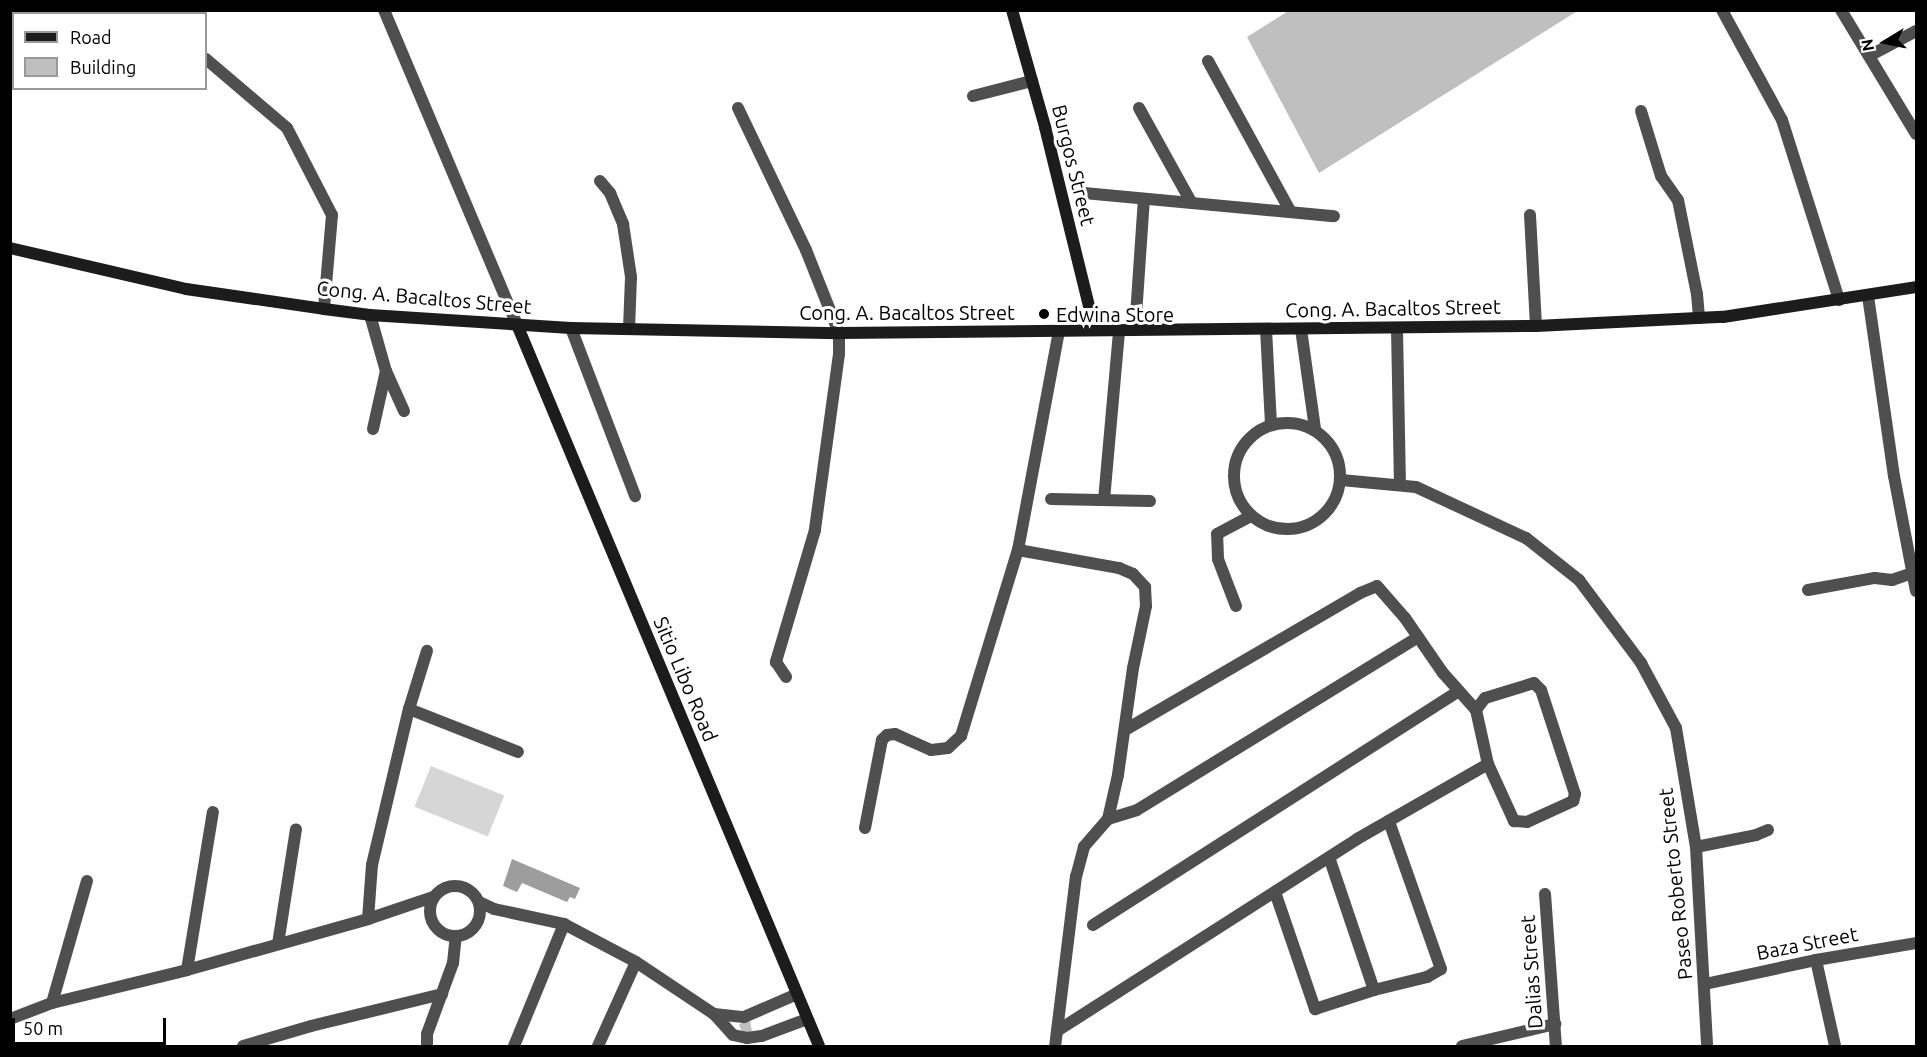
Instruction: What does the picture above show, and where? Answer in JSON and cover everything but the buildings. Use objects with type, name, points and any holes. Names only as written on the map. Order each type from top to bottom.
[{"type":"street","points":[[384,10],[518,327]]},
{"type":"street","name":"Burgos Street","points":[[1012,10],[1095,330]]},
{"type":"street","points":[[1722,10],[1782,120],[1839,300]]},
{"type":"street","points":[[1841,10],[1917,134]]},
{"type":"street","points":[[1869,56],[1917,31]]},
{"type":"street","points":[[207,60],[287,128],[332,215],[324,309]]},
{"type":"street","points":[[1208,61],[1290,211]]},
{"type":"street","points":[[973,96],[1032,81]]},
{"type":"street","points":[[738,108],[807,250],[838,333],[839,354],[815,530],[776,662],[786,677]]},
{"type":"street","points":[[1139,108],[1191,202]]},
{"type":"street","points":[[1641,111],[1661,176],[1678,200],[1697,294],[1699,318]]},
{"type":"street","points":[[600,181],[610,193],[623,224],[631,277],[629,329]]},
{"type":"street","points":[[1084,193],[1334,216]]},
{"type":"street","points":[[1135,330],[1144,199]]},
{"type":"street","points":[[1530,215],[1536,326]]},
{"type":"street","name":"Cong. A. Bacaltos Street","points":[[10,248],[186,289],[370,315],[518,327],[838,333],[1536,326],[1699,318],[1868,296],[1917,287]]},
{"type":"street","points":[[1868,296],[1894,476],[1905,521],[1912,573],[1917,591]]},
{"type":"street","points":[[370,315],[386,371],[404,411]]},
{"type":"street","name":"Sitio Libo Road","points":[[518,327],[819,1047]]},
{"type":"street","points":[[571,328],[635,496]]},
{"type":"street","points":[[1396,328],[1400,485]]},
{"type":"street","points":[[1266,329],[1271,424]]},
{"type":"street","points":[[1301,329],[1315,429]]},
{"type":"street","points":[[865,828],[882,740],[887,735],[895,734],[931,750],[948,748],[961,736],[1018,550],[1059,330]]},
{"type":"street","points":[[1104,500],[1119,331]]},
{"type":"street","points":[[373,429],[386,371]]},
{"type":"street","points":[[1293,422],[1315,429],[1330,442],[1339,460],[1341,480],[1336,499],[1324,515],[1308,526],[1288,530],[1268,526],[1251,516],[1241,503],[1235,488],[1234,472],[1237,457],[1245,442],[1256,431],[1271,424],[1293,422]]},
{"type":"street","name":"Paseo Roberto Street","points":[[1341,480],[1416,487],[1526,538],[1579,580],[1641,663],[1676,728],[1696,847],[1707,1047]]},
{"type":"street","points":[[1052,499],[1150,501]]},
{"type":"street","points":[[1236,606],[1218,559],[1217,534],[1251,516]]},
{"type":"street","points":[[1018,550],[1119,568],[1133,574],[1145,587],[1146,606],[1108,819],[1084,848],[1076,876],[1069,915],[1055,1047]]},
{"type":"street","points":[[1808,590],[1863,580],[1892,580],[1912,573]]},
{"type":"street","points":[[1125,730],[1360,593],[1377,586],[1476,710],[1488,764],[1514,821],[1527,822],[1573,801],[1575,794],[1541,690],[1533,683],[1485,698],[1476,710]]},
{"type":"street","points":[[1108,819],[1137,810],[1165,794],[1418,637]]},
{"type":"street","points":[[368,919],[372,865],[409,709],[426,651]]},
{"type":"street","points":[[1094,925],[1460,691]]},
{"type":"street","points":[[409,709],[518,752]]},
{"type":"street","points":[[1057,1031],[1329,857],[1488,764]]},
{"type":"street","points":[[187,969],[213,812]]},
{"type":"street","points":[[1275,892],[1315,1009],[1374,990],[1427,977],[1441,969],[1389,821]]},
{"type":"street","points":[[279,944],[296,829]]},
{"type":"street","points":[[1696,847],[1756,836],[1768,830]]},
{"type":"street","points":[[1329,857],[1374,990]]},
{"type":"street","points":[[52,1003],[87,881]]},
{"type":"street","points":[[10,1019],[52,1003],[187,969],[368,919],[433,897],[446,887],[454,885],[469,890],[479,902],[494,909],[564,924],[636,962],[714,1014],[733,1035],[747,1038],[762,1036],[808,1023]]},
{"type":"street","name":"Dalias Street","points":[[1545,894],[1556,1047]]},
{"type":"street","points":[[433,897],[429,912],[435,927],[448,936],[464,935],[477,925],[480,918],[479,902]]},
{"type":"street","points":[[514,1047],[564,924]]},
{"type":"street","points":[[427,1047],[427,1034],[453,963],[456,936]]},
{"type":"street","name":"Baza Street","points":[[1705,984],[1816,960],[1917,943]]},
{"type":"street","points":[[1816,960],[1835,1047]]},
{"type":"street","points":[[598,1047],[636,962]]},
{"type":"street","points":[[243,1047],[311,1026],[442,994]]},
{"type":"street","points":[[714,1014],[744,1017],[795,994]]},
{"type":"street","points":[[1462,1047],[1555,1024]]},
{"type":"shaded area","points":[[431,766],[504,796],[488,836],[415,807]]},
{"type":"shaded area","points":[[512,859],[580,888],[575,899],[570,897],[567,902],[522,883],[517,892],[503,886]]},
{"type":"place","name":"Edwina Store","points":[[1044,314]]}]
